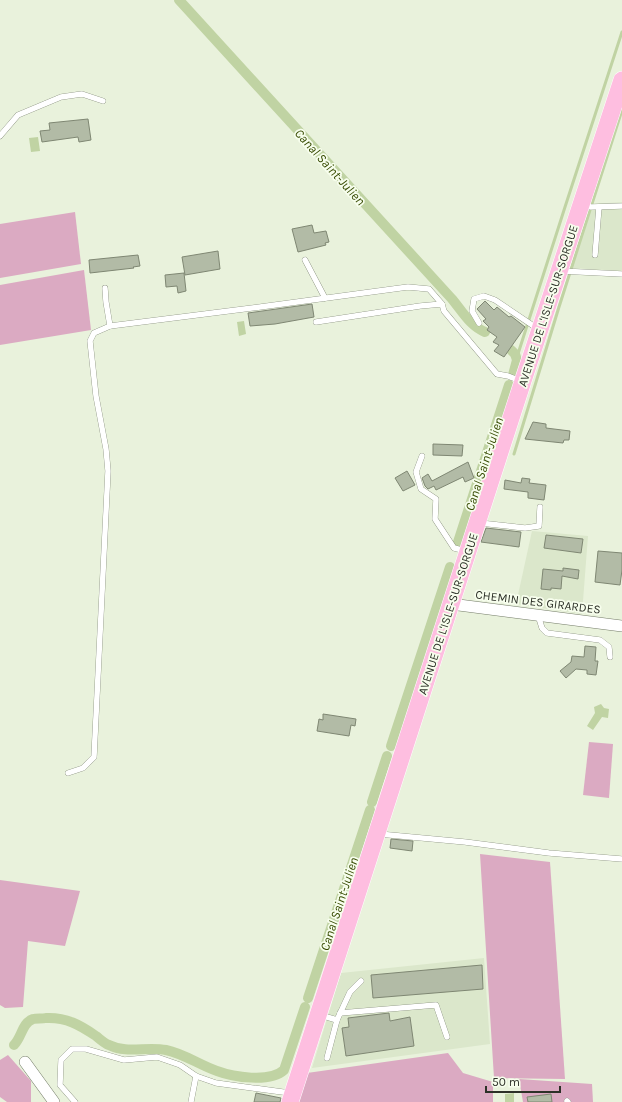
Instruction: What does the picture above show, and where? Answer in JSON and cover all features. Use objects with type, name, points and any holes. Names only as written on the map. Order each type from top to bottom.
[{"type":"main road","name":"AVENUE DE L'ISLE-SUR-SORGUE","points":[[291,1097],[622,80]]},
{"type":"street","name":"CHEMIN DES GIRARDES","points":[[451,604],[622,626]]},
{"type":"street","points":[[24,1062],[54,1102]]},
{"type":"lane","points":[[0,136],[18,115],[61,97],[82,94],[104,101]]},
{"type":"lane","points":[[581,205],[599,207],[622,206]]},
{"type":"lane","points":[[595,255],[599,207]]},
{"type":"lane","points":[[306,260],[325,298]]},
{"type":"lane","points":[[560,271],[622,274]]},
{"type":"lane","points":[[68,773],[83,768],[94,757],[108,472],[106,449],[96,396],[90,341],[94,333],[110,326],[408,286],[428,289],[442,304],[444,311],[497,374],[523,381]]},
{"type":"lane","points":[[105,288],[110,326]]},
{"type":"lane","points":[[479,323],[472,311],[474,299],[484,296],[495,300],[540,331]]},
{"type":"lane","points":[[316,322],[442,304]]},
{"type":"lane","points":[[422,456],[416,472],[421,489],[436,499],[435,519],[454,548],[468,551]]},
{"type":"lane","points":[[478,523],[525,528],[539,526],[540,507]]},
{"type":"lane","points":[[538,615],[542,628],[547,633],[600,640],[609,647],[610,657]]},
{"type":"lane","points":[[377,834],[465,842],[622,860]]},
{"type":"lane","points":[[327,1058],[340,1013],[350,992],[361,981]]},
{"type":"lane","points":[[340,1013],[436,1005],[448,1037]]},
{"type":"lane","points":[[318,1014],[337,1020]]},
{"type":"lane","points":[[75,1102],[60,1085],[61,1060],[72,1049],[86,1049],[124,1060],[157,1057],[180,1065],[196,1076],[216,1083],[291,1097]]},
{"type":"lane","points":[[191,1102],[196,1076]]},
{"type":"shaded area","points":[[38,137],[40,151],[31,152],[29,138]]},
{"type":"shaded area","points":[[622,202],[622,271],[570,268],[593,204]]},
{"type":"shaded area","points":[[75,212],[81,264],[0,278],[0,224]]},
{"type":"shaded area","points":[[84,270],[91,330],[0,345],[0,285]]},
{"type":"shaded area","points":[[244,321],[246,334],[239,336],[237,322]]},
{"type":"shaded area","points":[[532,531],[588,536],[582,614],[516,604]]},
{"type":"shaded area","points":[[601,704],[604,708],[609,709],[608,718],[602,717],[593,730],[587,726],[595,713],[594,707]]},
{"type":"shaded area","points":[[589,742],[613,744],[609,798],[583,795]]},
{"type":"shaded area","points":[[480,854],[550,862],[565,1079],[494,1078]]},
{"type":"shaded area","points":[[0,880],[80,891],[65,946],[28,941],[23,1007],[5,1008],[0,1005]]},
{"type":"shaded area","points":[[484,958],[490,1044],[312,1068],[341,973]]},
{"type":"shaded area","points":[[448,1053],[463,1073],[493,1082],[493,1102],[297,1102],[307,1073]]},
{"type":"shaded area","points":[[8,1055],[31,1081],[31,1102],[7,1102],[0,1097],[0,1060]]},
{"type":"shaded area","points":[[519,1079],[592,1084],[593,1102],[523,1102]]},
{"type":"shaded area","points":[[514,1093],[514,1102],[505,1102],[505,1094]]},
{"type":"building","points":[[88,119],[91,140],[79,142],[78,137],[42,142],[40,131],[50,130],[49,123]]},
{"type":"building","points":[[312,225],[314,233],[326,231],[329,242],[325,243],[326,245],[298,252],[292,229]]},
{"type":"building","points":[[218,251],[220,269],[185,275],[182,257]]},
{"type":"building","points":[[138,255],[140,266],[90,273],[89,260]]},
{"type":"building","points":[[184,273],[186,291],[178,293],[177,286],[166,287],[165,275]]},
{"type":"building","points":[[485,301],[494,310],[497,307],[525,327],[504,357],[494,351],[499,345],[493,342],[497,337],[487,330],[489,327],[483,321],[486,319],[477,309]]},
{"type":"building","points":[[312,304],[314,317],[275,324],[250,326],[248,313]]},
{"type":"building","points":[[533,422],[546,424],[546,428],[570,431],[569,440],[564,440],[563,443],[525,439]]},
{"type":"building","points":[[433,444],[463,445],[462,456],[433,455]]},
{"type":"building","points":[[468,462],[474,478],[465,482],[463,477],[436,490],[434,486],[428,489],[425,486],[422,478],[428,474],[432,481]]},
{"type":"building","points":[[407,471],[415,485],[403,491],[395,478]]},
{"type":"building","points":[[522,478],[530,479],[529,483],[546,485],[544,500],[528,498],[528,492],[504,489],[505,480],[521,483]]},
{"type":"building","points":[[486,528],[521,532],[519,547],[481,542]]},
{"type":"building","points":[[546,535],[583,539],[581,553],[544,548]]},
{"type":"building","points":[[598,551],[622,553],[620,585],[595,582]]},
{"type":"building","points":[[563,568],[579,570],[578,579],[562,576],[561,589],[541,589],[543,569],[563,571]]},
{"type":"building","points":[[585,646],[596,647],[595,661],[598,661],[596,675],[587,674],[587,670],[576,669],[566,678],[560,671],[571,662],[572,656],[584,657]]},
{"type":"building","points":[[323,714],[356,719],[355,726],[351,725],[349,736],[317,731],[319,719],[323,720]]},
{"type":"building","points":[[391,839],[413,841],[412,851],[390,848]]},
{"type":"building","points":[[482,965],[483,989],[373,998],[371,975]]},
{"type":"building","points":[[389,1013],[390,1021],[410,1017],[414,1046],[346,1056],[342,1028],[349,1027],[348,1018]]},
{"type":"building","points":[[256,1093],[281,1098],[280,1102],[254,1102]]},
{"type":"building","points":[[551,1094],[552,1102],[528,1102],[527,1097]]},
{"type":"waterway","name":"Canal Saint-Julien","points":[[179,0],[452,299],[471,322],[485,332]]},
{"type":"waterway","points":[[517,357],[622,32]]},
{"type":"waterway","points":[[514,454],[622,110]]},
{"type":"waterway","name":"Canal Saint-Julien","points":[[511,350],[515,354],[517,360],[513,375]]},
{"type":"waterway","name":"Canal Saint-Julien","points":[[458,542],[509,385]]},
{"type":"waterway","name":"Canal Saint-Julien","points":[[391,746],[450,567]]},
{"type":"waterway","name":"Canal Saint-Julien","points":[[372,802],[387,756]]},
{"type":"waterway","name":"Canal Saint-Julien","points":[[308,998],[370,810]]},
{"type":"waterway","name":"Canal Saint-Julien","points":[[14,1045],[29,1021],[33,1019],[53,1018],[66,1020],[78,1025],[105,1043],[116,1048],[166,1050],[179,1054],[210,1069],[242,1077],[261,1078],[278,1074],[284,1070],[305,1007]]}]
